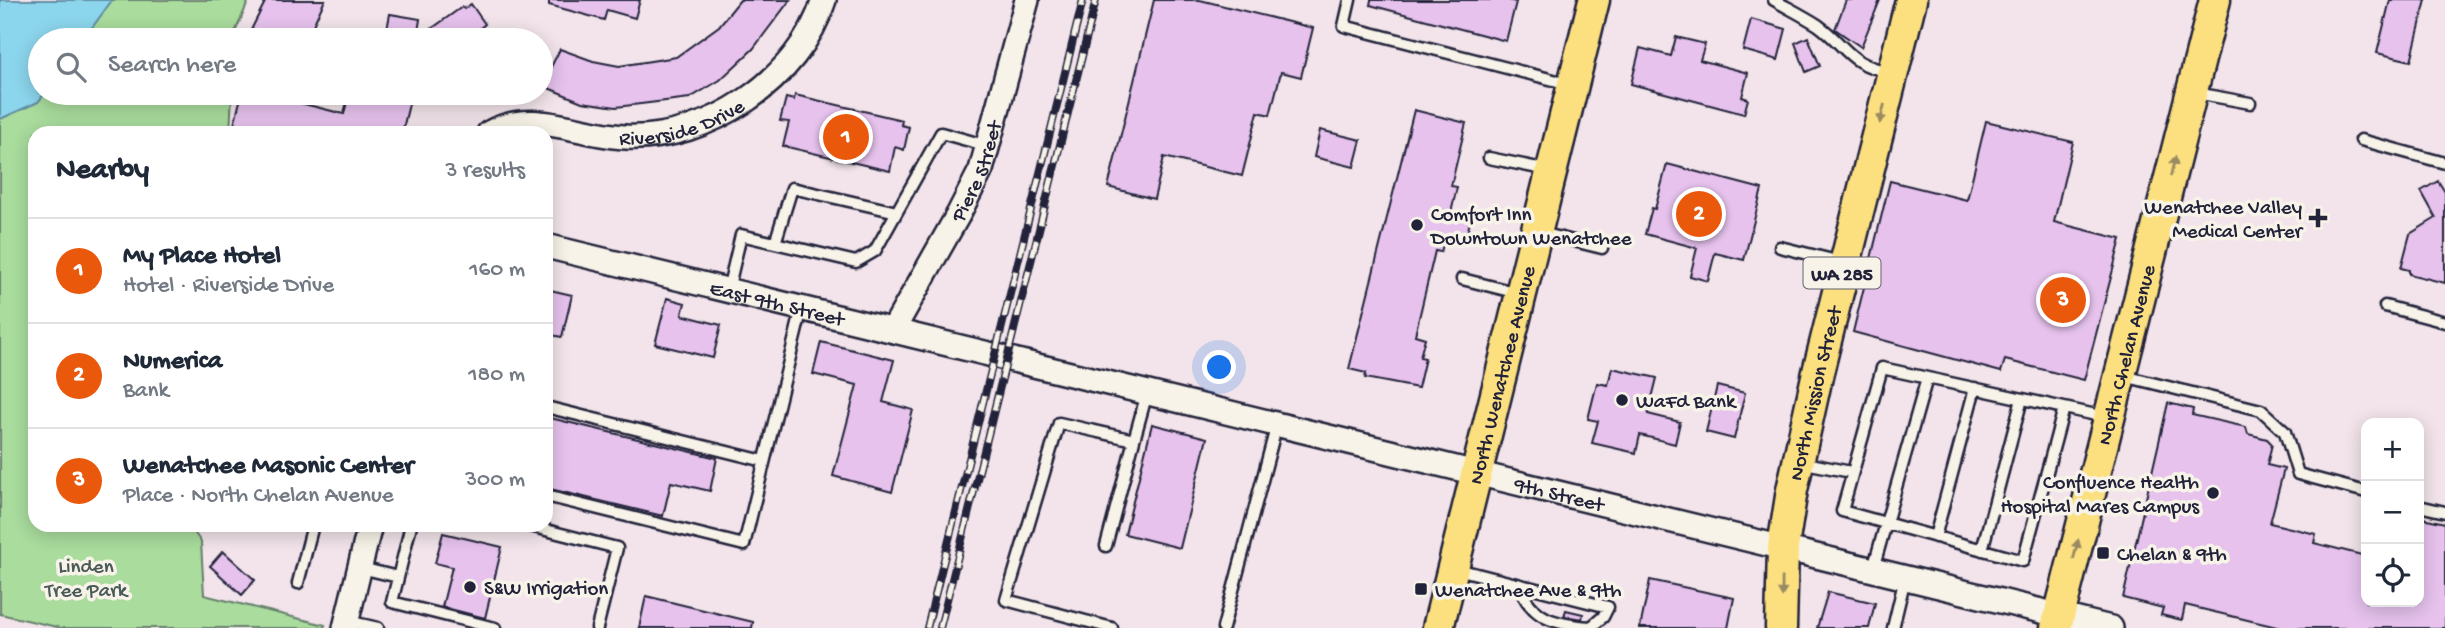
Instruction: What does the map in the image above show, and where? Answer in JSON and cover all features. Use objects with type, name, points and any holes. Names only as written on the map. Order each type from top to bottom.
[{"type":"main road","name":"North Wenatchee Avenue","points":[[1438,628],[1594,0]]},
{"type":"main road","name":"North Mission Street","points":[[1781,628],[1783,547],[1798,462],[1911,0]]},
{"type":"main road","name":"North Chelan Avenue","points":[[2058,622],[2214,0]]},
{"type":"street","name":"Riverside Drive","points":[[503,126],[529,121],[628,137],[660,135],[700,124],[739,105],[760,90],[786,64],[807,37],[824,0]]},
{"type":"street","name":"Piere Street","points":[[893,330],[973,188],[989,146],[1027,0]]},
{"type":"street","name":"East 9th Street","points":[[553,248],[1007,357]]},
{"type":"street","name":"9th Street","points":[[1007,357],[1905,577],[2058,622],[2111,628]]},
{"type":"street","points":[[346,624],[368,532]]},
{"type":"lane","points":[[1350,0],[1343,26],[1573,85]]},
{"type":"lane","points":[[1774,0],[1819,26],[1845,52],[1871,68],[1893,72]]},
{"type":"lane","points":[[2191,92],[2250,103]]},
{"type":"lane","points":[[728,290],[741,235],[856,262],[875,251],[941,133],[989,146]]},
{"type":"lane","points":[[2361,140],[2445,163]]},
{"type":"lane","points":[[1489,158],[1552,171]]},
{"type":"lane","points":[[775,243],[792,188],[897,212]]},
{"type":"lane","points":[[1537,232],[1602,248]]},
{"type":"lane","points":[[1780,247],[1845,263]]},
{"type":"lane","points":[[1462,279],[1521,294]]},
{"type":"lane","points":[[2385,306],[2445,322]]},
{"type":"lane","points":[[553,498],[744,545],[802,308]]},
{"type":"lane","points":[[2064,408],[2023,561],[1842,511],[1882,368],[1975,388],[2109,418]]},
{"type":"lane","points":[[2120,375],[2261,410],[2285,432],[2298,474],[2361,491]]},
{"type":"lane","points":[[1873,569],[1927,378]]},
{"type":"lane","points":[[1935,537],[1975,388]]},
{"type":"lane","points":[[1106,546],[1147,392]]},
{"type":"lane","points":[[1982,550],[2022,399]]},
{"type":"lane","points":[[553,409],[764,461]]},
{"type":"lane","points":[[1112,628],[1006,600],[1059,423],[1134,440]]},
{"type":"lane","points":[[1223,628],[1277,424]]},
{"type":"lane","points":[[1798,462],[1851,472]]},
{"type":"lane","points":[[2424,507],[2445,512]]},
{"type":"lane","points":[[298,583],[311,532]]},
{"type":"lane","points":[[409,532],[392,602],[495,628]]},
{"type":"lane","points":[[553,532],[617,548],[597,628]]},
{"type":"lane","points":[[360,567],[398,577]]},
{"type":"lane","points":[[1453,568],[1518,584],[1608,607],[1603,617],[1591,627],[1564,625],[1536,613],[1525,602],[1518,584]]},
{"type":"lane","points":[[1893,628],[1905,577]]},
{"type":"lane","points":[[346,624],[378,628]]},
{"type":"green space","points":[[112,0],[249,0],[237,28],[92,28]]},
{"type":"green space","name":"Linden Tree Park","points":[[31,105],[231,105],[230,126],[28,126],[28,532],[194,532],[201,542],[204,595],[325,625],[324,628],[61,628],[0,614],[0,119]]},
{"type":"water","points":[[0,0],[112,0],[92,28],[28,28],[28,105],[31,105],[0,119]]},
{"type":"building","points":[[266,0],[325,0],[312,28],[252,28]]},
{"type":"building","points":[[549,0],[640,0],[635,18],[607,10],[604,20],[549,5]]},
{"type":"building","points":[[740,0],[790,0],[753,49],[720,80],[690,98],[616,107],[582,102],[553,90],[553,63],[560,49],[593,61],[619,66],[676,57],[719,26]]},
{"type":"building","points":[[1154,0],[1200,0],[1313,28],[1301,77],[1281,72],[1270,115],[1258,112],[1242,176],[1164,157],[1154,199],[1108,187]]},
{"type":"building","points":[[1371,0],[1516,2],[1506,41],[1370,5]]},
{"type":"building","points":[[1846,0],[1880,0],[1861,47],[1835,29]]},
{"type":"building","points":[[2390,0],[2426,0],[2411,61],[2377,53]]},
{"type":"building","points":[[471,4],[485,24],[480,28],[432,28],[462,7],[464,9]]},
{"type":"building","points":[[390,14],[420,19],[419,28],[387,28]]},
{"type":"building","points":[[1751,19],[1786,29],[1778,60],[1743,50]]},
{"type":"building","points":[[1676,37],[1705,44],[1700,60],[1748,73],[1742,97],[1748,99],[1744,114],[1631,84],[1640,48],[1671,56]]},
{"type":"building","points":[[1808,37],[1820,66],[1806,72],[1795,43]]},
{"type":"building","points":[[795,95],[902,120],[901,125],[909,127],[904,150],[895,147],[890,171],[783,146],[789,122],[780,121],[786,98],[794,100]]},
{"type":"building","points":[[239,105],[308,105],[344,114],[346,105],[409,105],[404,126],[234,126]]},
{"type":"building","name":"Comfort Inn Downtown Wenatchee","points":[[1414,110],[1466,123],[1451,186],[1457,187],[1451,213],[1471,218],[1465,241],[1445,237],[1441,252],[1435,251],[1415,335],[1425,338],[1420,357],[1425,358],[1418,388],[1365,378],[1366,373],[1349,369]]},
{"type":"building","points":[[1986,121],[2073,142],[2054,222],[2121,239],[2084,380],[2005,360],[2001,372],[1853,332],[1890,181],[1967,200]]},
{"type":"building","points":[[1320,130],[1361,140],[1354,167],[1314,157]]},
{"type":"building","points":[[1667,164],[1762,189],[1744,260],[1715,253],[1708,281],[1690,276],[1697,248],[1645,234]]},
{"type":"building","points":[[2438,181],[2445,192],[2445,283],[2409,274],[2409,270],[2401,268],[2410,234],[2436,218],[2421,191]]},
{"type":"building","points":[[553,291],[572,295],[562,337],[553,335]]},
{"type":"building","points":[[667,298],[685,303],[682,315],[721,325],[713,358],[655,344]]},
{"type":"building","points":[[821,342],[894,360],[883,402],[913,410],[892,492],[833,476],[857,385],[813,374]]},
{"type":"building","name":"WaFd Bank","points":[[1612,368],[1657,378],[1648,414],[1680,422],[1675,444],[1640,435],[1636,453],[1592,443],[1598,421],[1588,419],[1597,383],[1608,385]]},
{"type":"building","points":[[1717,386],[1745,393],[1734,439],[1706,432]]},
{"type":"building","name":"Confluence Health Hospital Mares Campus","points":[[2168,403],[2193,409],[2192,415],[2246,427],[2248,434],[2267,439],[2272,444],[2267,465],[2284,469],[2270,523],[2316,534],[2314,543],[2361,555],[2361,607],[2424,607],[2424,518],[2445,523],[2445,628],[2281,628],[2185,605],[2182,620],[2161,615],[2163,608],[2123,598]]},
{"type":"building","points":[[553,419],[717,458],[710,491],[671,482],[663,516],[553,490]]},
{"type":"building","points":[[1152,424],[1207,438],[1180,548],[1125,534]]},
{"type":"building","name":"S&W Irrigation","points":[[443,533],[502,547],[485,618],[442,607],[452,567],[435,563]]},
{"type":"building","points":[[223,551],[255,580],[242,595],[210,566]]},
{"type":"building","points":[[1650,580],[1734,598],[1728,628],[1640,628]]},
{"type":"building","points":[[1828,592],[1875,603],[1869,628],[1817,628]]},
{"type":"building","points":[[646,596],[753,622],[752,628],[639,628]]},
{"type":"building","points":[[1566,610],[1583,614],[1582,619],[1564,616]]},
{"type":"railway","points":[[927,628],[1083,0]]},
{"type":"railway","points":[[940,628],[1096,0]]},
{"type":"place","name":"My Place Hotel","points":[[846,137]]},
{"type":"place","name":"Numerica","points":[[1699,214]]},
{"type":"place","name":"Wenatchee Valley Medical Center","points":[[2318,218]]},
{"type":"place","name":"Comfort Inn Downtown Wenatchee","points":[[1417,225]]},
{"type":"place","name":"Wenatchee Masonic Center","points":[[2063,300]]},
{"type":"place","name":"WaFd Bank","points":[[1622,400]]},
{"type":"place","name":"Confluence Health Hospital Mares Campus","points":[[2213,493]]},
{"type":"place","name":"Chelan & 9th","points":[[2103,553]]},
{"type":"place","name":"S&W Irrigation","points":[[470,587]]},
{"type":"place","name":"Wenatchee Ave & 9th","points":[[1421,589]]}]
